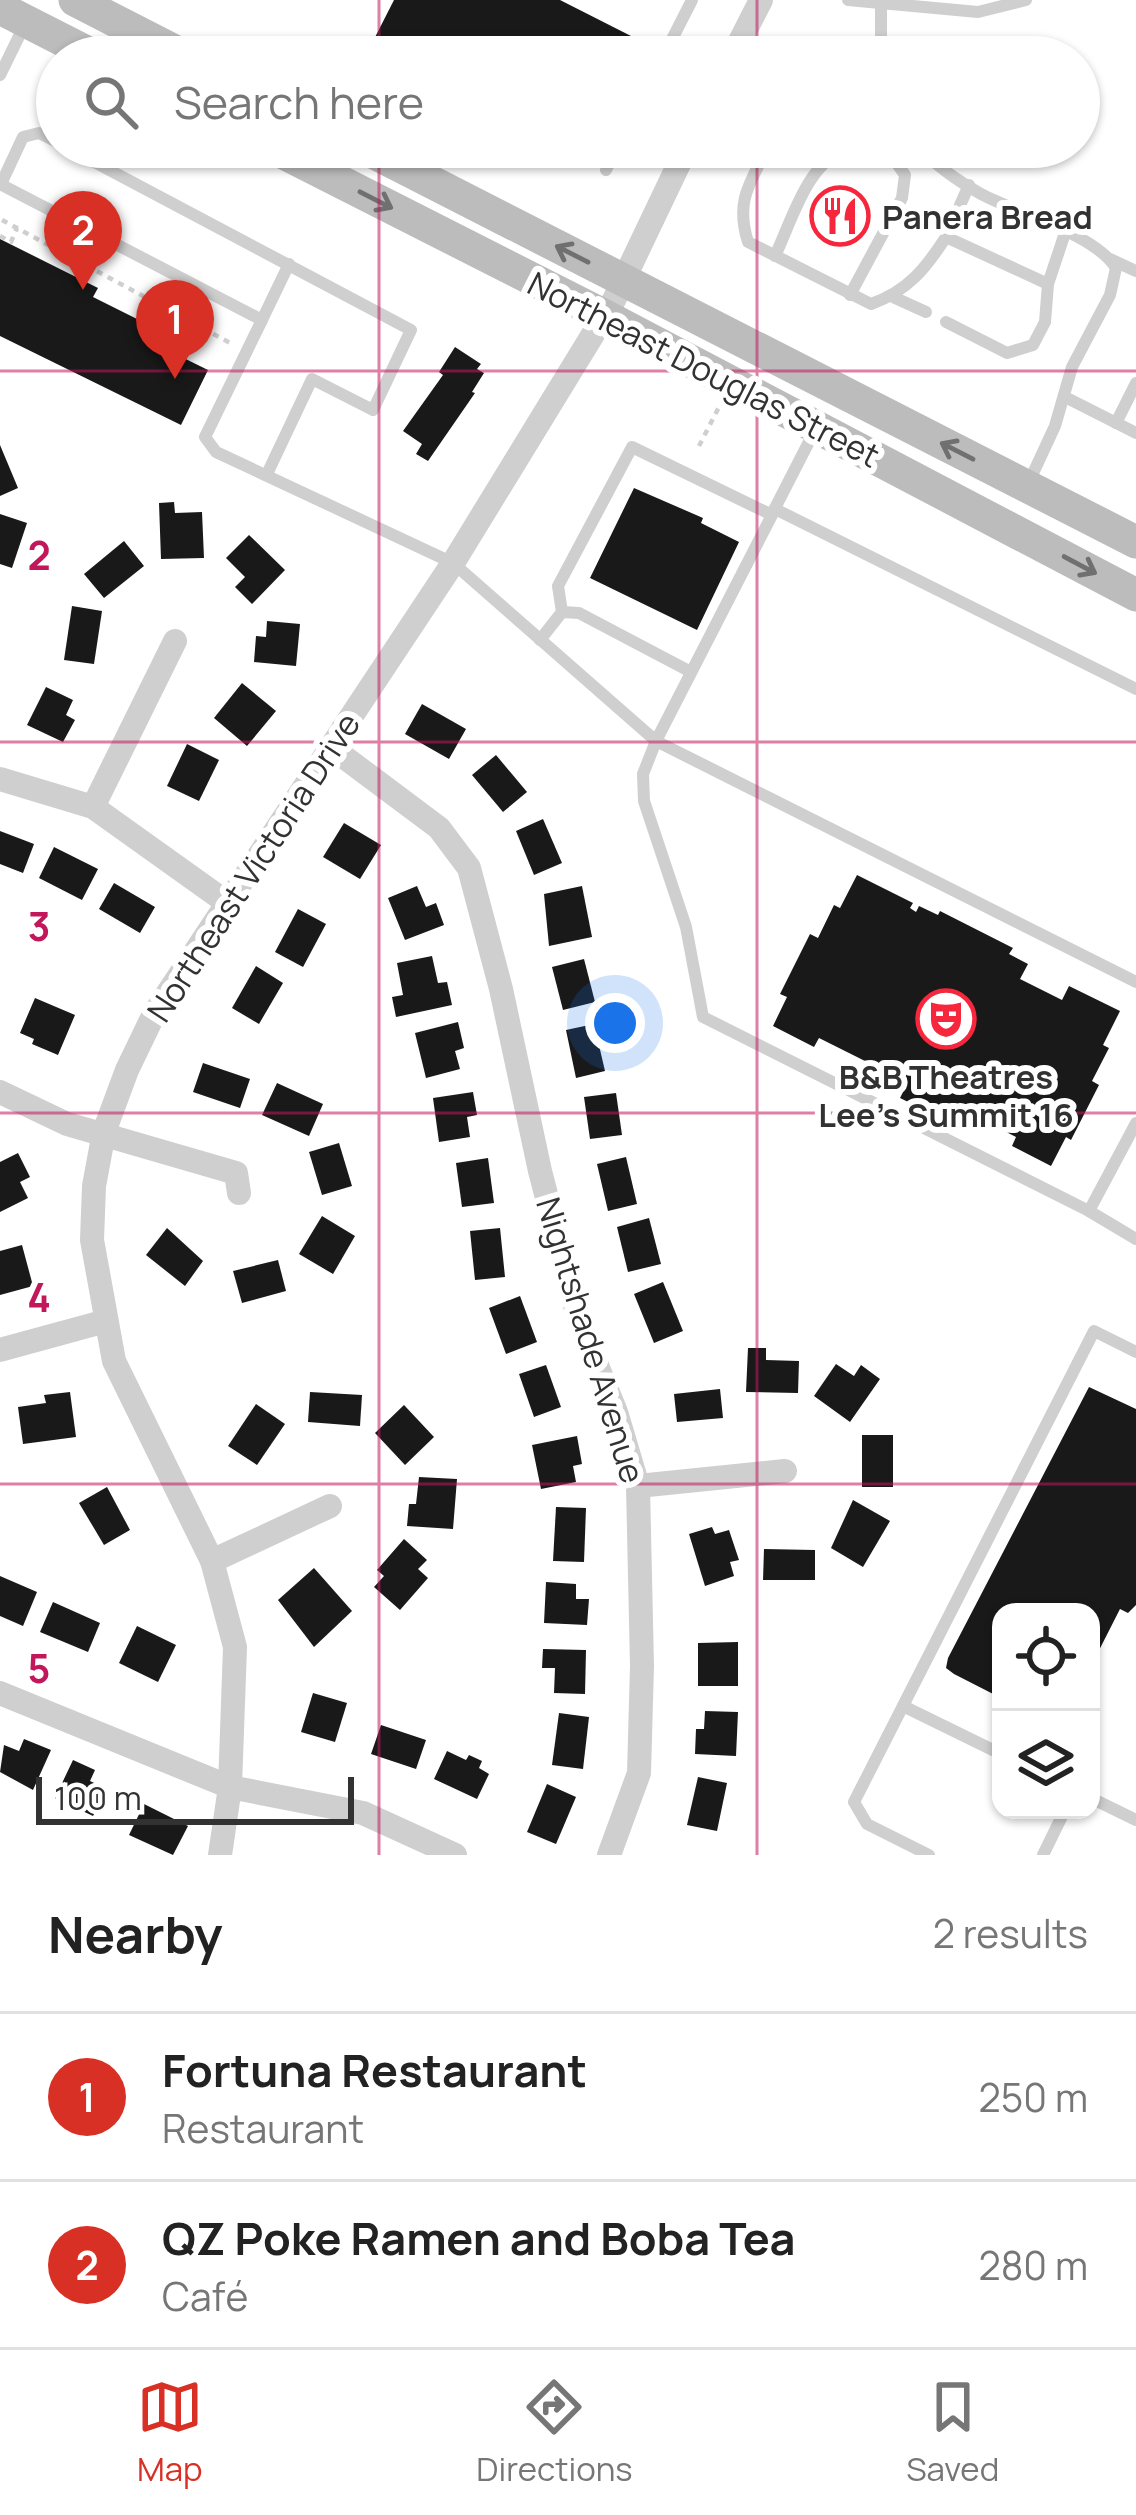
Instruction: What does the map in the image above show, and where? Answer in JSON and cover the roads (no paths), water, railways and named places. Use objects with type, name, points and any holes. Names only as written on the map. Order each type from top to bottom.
[{"type":"main road","points":[[75,0],[145,36]]},
{"type":"main road","points":[[15,8],[61,36]]},
{"type":"main road","name":"Northeast Douglas Street","points":[[313,168],[1136,595]]},
{"type":"main road","name":"Northeast Douglas Street","points":[[404,168],[1136,542]]},
{"type":"street","points":[[742,36],[758,1]]},
{"type":"street","name":"Northeast Victoria Drive","points":[[220,1855],[230,1786],[235,1647],[212,1561],[114,1361],[92,1240],[94,1186],[104,1132],[154,1014],[453,563],[604,316],[677,168]]},
{"type":"street","points":[[93,807],[176,641]]},
{"type":"street","name":"Nightshade Avenue","points":[[332,748],[439,828],[469,868],[579,1321],[616,1412],[638,1486],[642,1666],[638,1773],[609,1855]]},
{"type":"street","points":[[0,778],[93,807],[226,902]]},
{"type":"street","points":[[0,1092],[67,1124],[236,1173],[239,1193]]},
{"type":"street","points":[[0,1350],[106,1321]]},
{"type":"street","points":[[638,1486],[785,1471]]},
{"type":"street","points":[[212,1561],[330,1506]]},
{"type":"street","points":[[0,1693],[230,1786],[363,1813],[455,1855]]},
{"type":"lane","points":[[674,36],[692,0]]},
{"type":"lane","points":[[848,0],[978,13],[1026,0]]},
{"type":"lane","points":[[880,1],[881,36]]},
{"type":"lane","points":[[0,75],[15,8]]},
{"type":"lane","points":[[36,134],[23,137],[0,184],[262,320]]},
{"type":"lane","points":[[106,168],[411,330],[373,410],[312,380],[267,474]]},
{"type":"lane","points":[[758,168],[741,202],[748,242],[872,304],[893,296],[922,272],[946,237],[968,185]]},
{"type":"lane","points":[[776,256],[818,168]]},
{"type":"lane","points":[[850,295],[902,198],[904,175],[899,168]]},
{"type":"lane","points":[[941,168],[1102,250],[1116,268],[1109,295],[1072,367],[1065,397],[1027,487]]},
{"type":"lane","points":[[946,322],[1007,353],[1033,345],[1045,322],[1048,284],[1065,233]]},
{"type":"lane","points":[[946,237],[1048,284]]},
{"type":"lane","points":[[1110,259],[1136,271]]},
{"type":"lane","points":[[289,264],[205,437],[216,452],[453,563],[656,741],[1136,982]]},
{"type":"lane","points":[[893,296],[926,312]]},
{"type":"lane","points":[[1116,422],[1136,383]]},
{"type":"lane","points":[[1065,397],[1136,433]]},
{"type":"lane","points":[[817,427],[643,774],[644,801],[686,927],[703,1017],[1136,1239]]},
{"type":"lane","points":[[540,640],[562,612],[559,586],[632,447],[1136,688]]},
{"type":"lane","points":[[562,612],[579,613],[691,672]]},
{"type":"lane","points":[[1089,1211],[1136,1123]]},
{"type":"lane","points":[[929,1855],[867,1824],[854,1802],[1094,1331],[1136,1352]]},
{"type":"lane","points":[[903,1706],[992,1750]]},
{"type":"lane","points":[[1100,1801],[1134,1814]]},
{"type":"lane","points":[[1043,1855],[1061,1819]]},
{"type":"place","name":"Panera Bread","points":[[840,216]]},
{"type":"place","name":"QZ Poke Ramen and Boba Tea","points":[[83,290]]},
{"type":"place","name":"Fortuna Restaurant","points":[[175,379]]},
{"type":"place","name":"B&B Theatres Lee's Summit 16","points":[[946,1019]]}]
